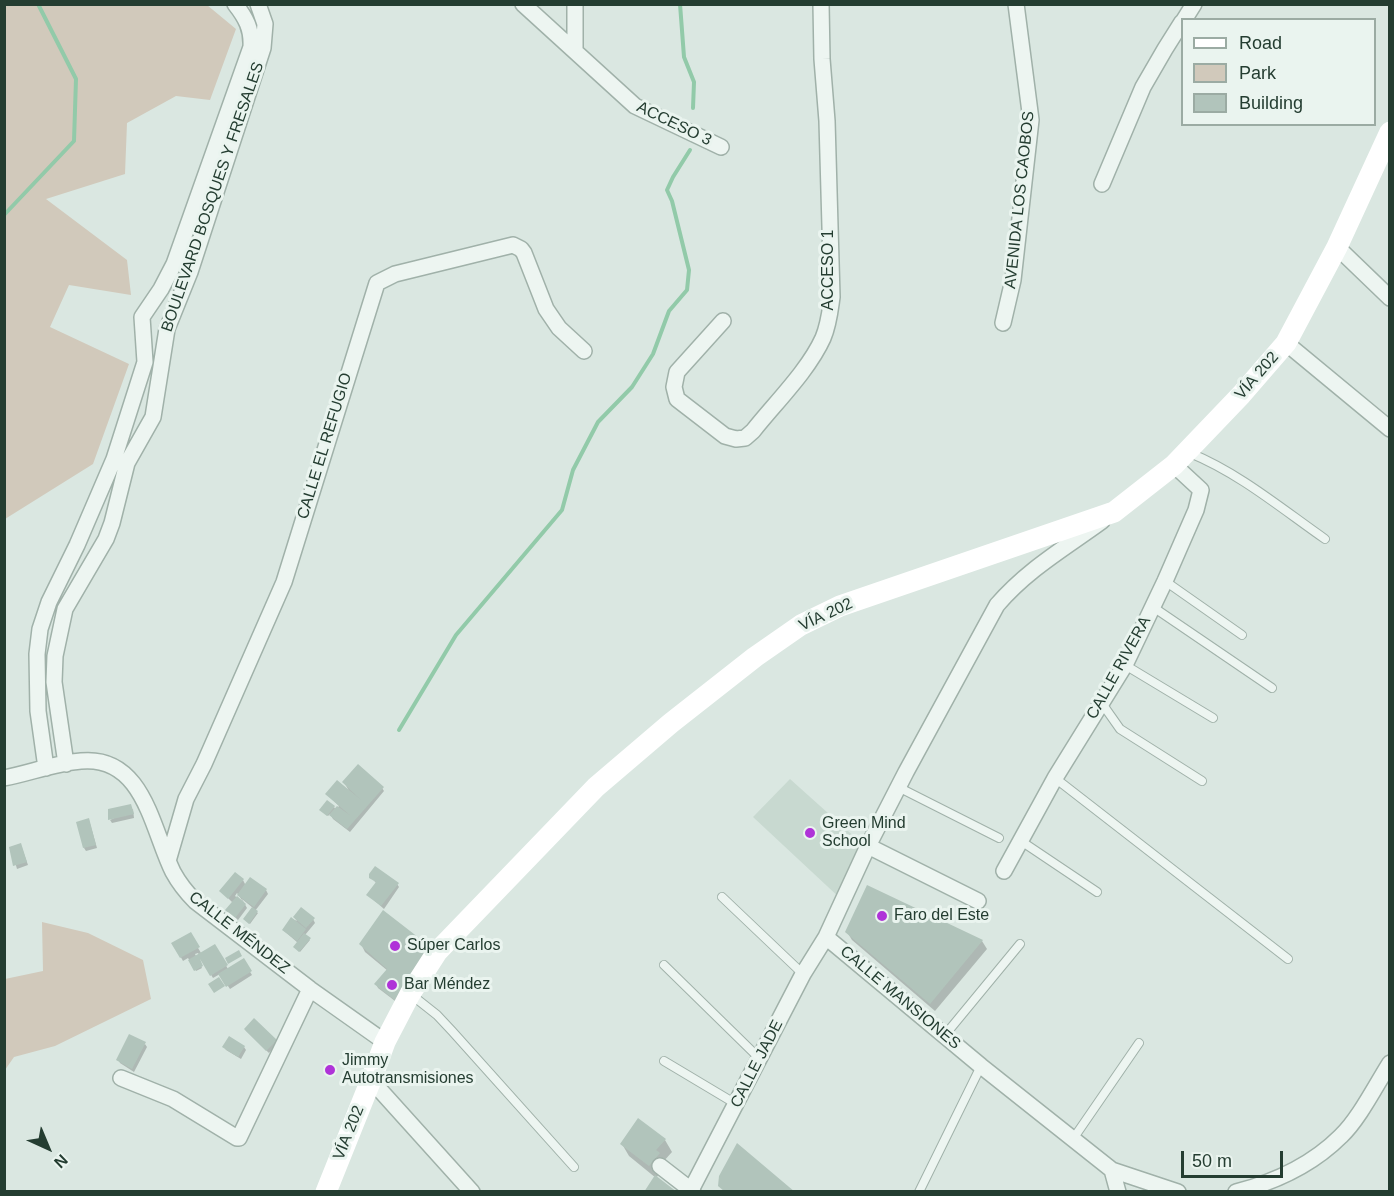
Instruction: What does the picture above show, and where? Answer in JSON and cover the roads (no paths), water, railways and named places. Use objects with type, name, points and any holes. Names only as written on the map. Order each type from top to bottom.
[{"type":"main road","name":"VÍA 202","points":[[326,1191],[385,1042],[410,994],[437,952],[596,787],[680,715],[801,625],[840,606],[1114,512],[1180,458],[1241,395],[1286,343],[1337,247],[1389,132]]},
{"type":"street","name":"BOULEVARD BOSQUES Y FRESALES","points":[[46,768],[38,711],[37,654],[40,629],[49,602],[77,545],[114,459],[145,362],[143,313],[161,289],[174,264],[251,47],[252,34],[248,22],[235,4]]},
{"type":"street","name":"BOULEVARD BOSQUES Y FRESALES","points":[[66,764],[54,682],[59,631],[66,606],[106,539],[127,463],[156,408],[167,329],[190,272],[263,48],[265,24],[258,4]]},
{"type":"street","points":[[523,4],[575,51]]},
{"type":"street","points":[[575,4],[575,51]]},
{"type":"street","name":"ACCESO 1","points":[[723,321],[677,372],[674,387],[677,399],[725,436],[736,440],[745,438],[753,431],[814,356],[829,319],[832,297],[821,4]]},
{"type":"street","name":"AVENIDA LOS CAOBOS","points":[[1003,323],[1013,280],[1031,120],[1016,4]]},
{"type":"street","points":[[1185,18],[1194,5]]},
{"type":"street","points":[[1102,184],[1143,87],[1181,24]]},
{"type":"street","name":"ACCESO 3","points":[[575,51],[635,106],[721,147]]},
{"type":"street","name":"CALLE EL REFUGIO","points":[[168,861],[186,799],[204,764],[284,582],[377,283],[395,274],[513,245],[521,249],[524,254],[552,319],[584,351]]},
{"type":"street","points":[[1337,247],[1389,298]]},
{"type":"street","points":[[1286,343],[1389,429]]},
{"type":"street","name":"CALLE RIVERA","points":[[1004,871],[1055,778],[1125,665],[1196,510],[1201,490],[1180,458]]},
{"type":"street","name":"CALLE MANSIONES","points":[[1112,1170],[981,1066],[826,937],[898,787],[997,605],[1013,586],[1053,553],[1114,512]]},
{"type":"street","name":"CALLE MÉNDEZ","points":[[4,778],[82,761],[98,761],[119,770],[130,779],[149,809],[168,861],[182,888],[195,901],[310,989],[385,1042]]},
{"type":"street","points":[[868,846],[978,901]]},
{"type":"street","name":"CALLE JADE","points":[[692,1191],[803,974],[826,937]]},
{"type":"street","points":[[121,1078],[173,1099],[239,1138],[310,989]]},
{"type":"street","points":[[1238,1191],[1254,1187],[1297,1169],[1342,1135],[1368,1099],[1389,1063]]},
{"type":"street","points":[[371,1080],[472,1191]]},
{"type":"street","points":[[660,1166],[692,1191]]},
{"type":"street","points":[[1112,1170],[1118,1191]]},
{"type":"street","points":[[1112,1170],[1178,1191]]},
{"type":"lane","points":[[1180,458],[1208,460],[1245,483],[1324,539]]},
{"type":"lane","points":[[1165,581],[1242,635]]},
{"type":"lane","points":[[1153,607],[1272,688]]},
{"type":"lane","points":[[1125,665],[1213,718]]},
{"type":"lane","points":[[1101,702],[1120,729],[1202,781]]},
{"type":"lane","points":[[1055,778],[1288,959]]},
{"type":"lane","points":[[898,787],[999,838]]},
{"type":"lane","points":[[1021,841],[1097,892]]},
{"type":"lane","points":[[722,897],[803,974]]},
{"type":"lane","points":[[945,1035],[1020,944]]},
{"type":"lane","points":[[664,965],[759,1058]]},
{"type":"lane","points":[[410,994],[452,1031],[573,1167]]},
{"type":"lane","points":[[1073,1139],[1139,1043]]},
{"type":"lane","points":[[664,1061],[736,1104]]},
{"type":"lane","points":[[919,1191],[981,1066]]},
{"type":"waterway","points":[[4,215],[74,141],[76,79],[38,4]]},
{"type":"waterway","points":[[680,4],[684,57],[694,82],[693,108]]},
{"type":"waterway","points":[[399,730],[456,635],[562,510],[573,470],[598,422],[632,387],[653,354],[669,311],[687,290],[689,270],[672,201],[667,190],[690,150]]},
{"type":"place","name":"Green Mind School","points":[[810,833]]},
{"type":"place","name":"Faro del Este","points":[[882,916]]},
{"type":"place","name":"Súper Carlos","points":[[395,946]]},
{"type":"place","name":"Bar Méndez","points":[[392,985]]},
{"type":"place","name":"Jimmy Autotransmisiones","points":[[330,1070]]}]
